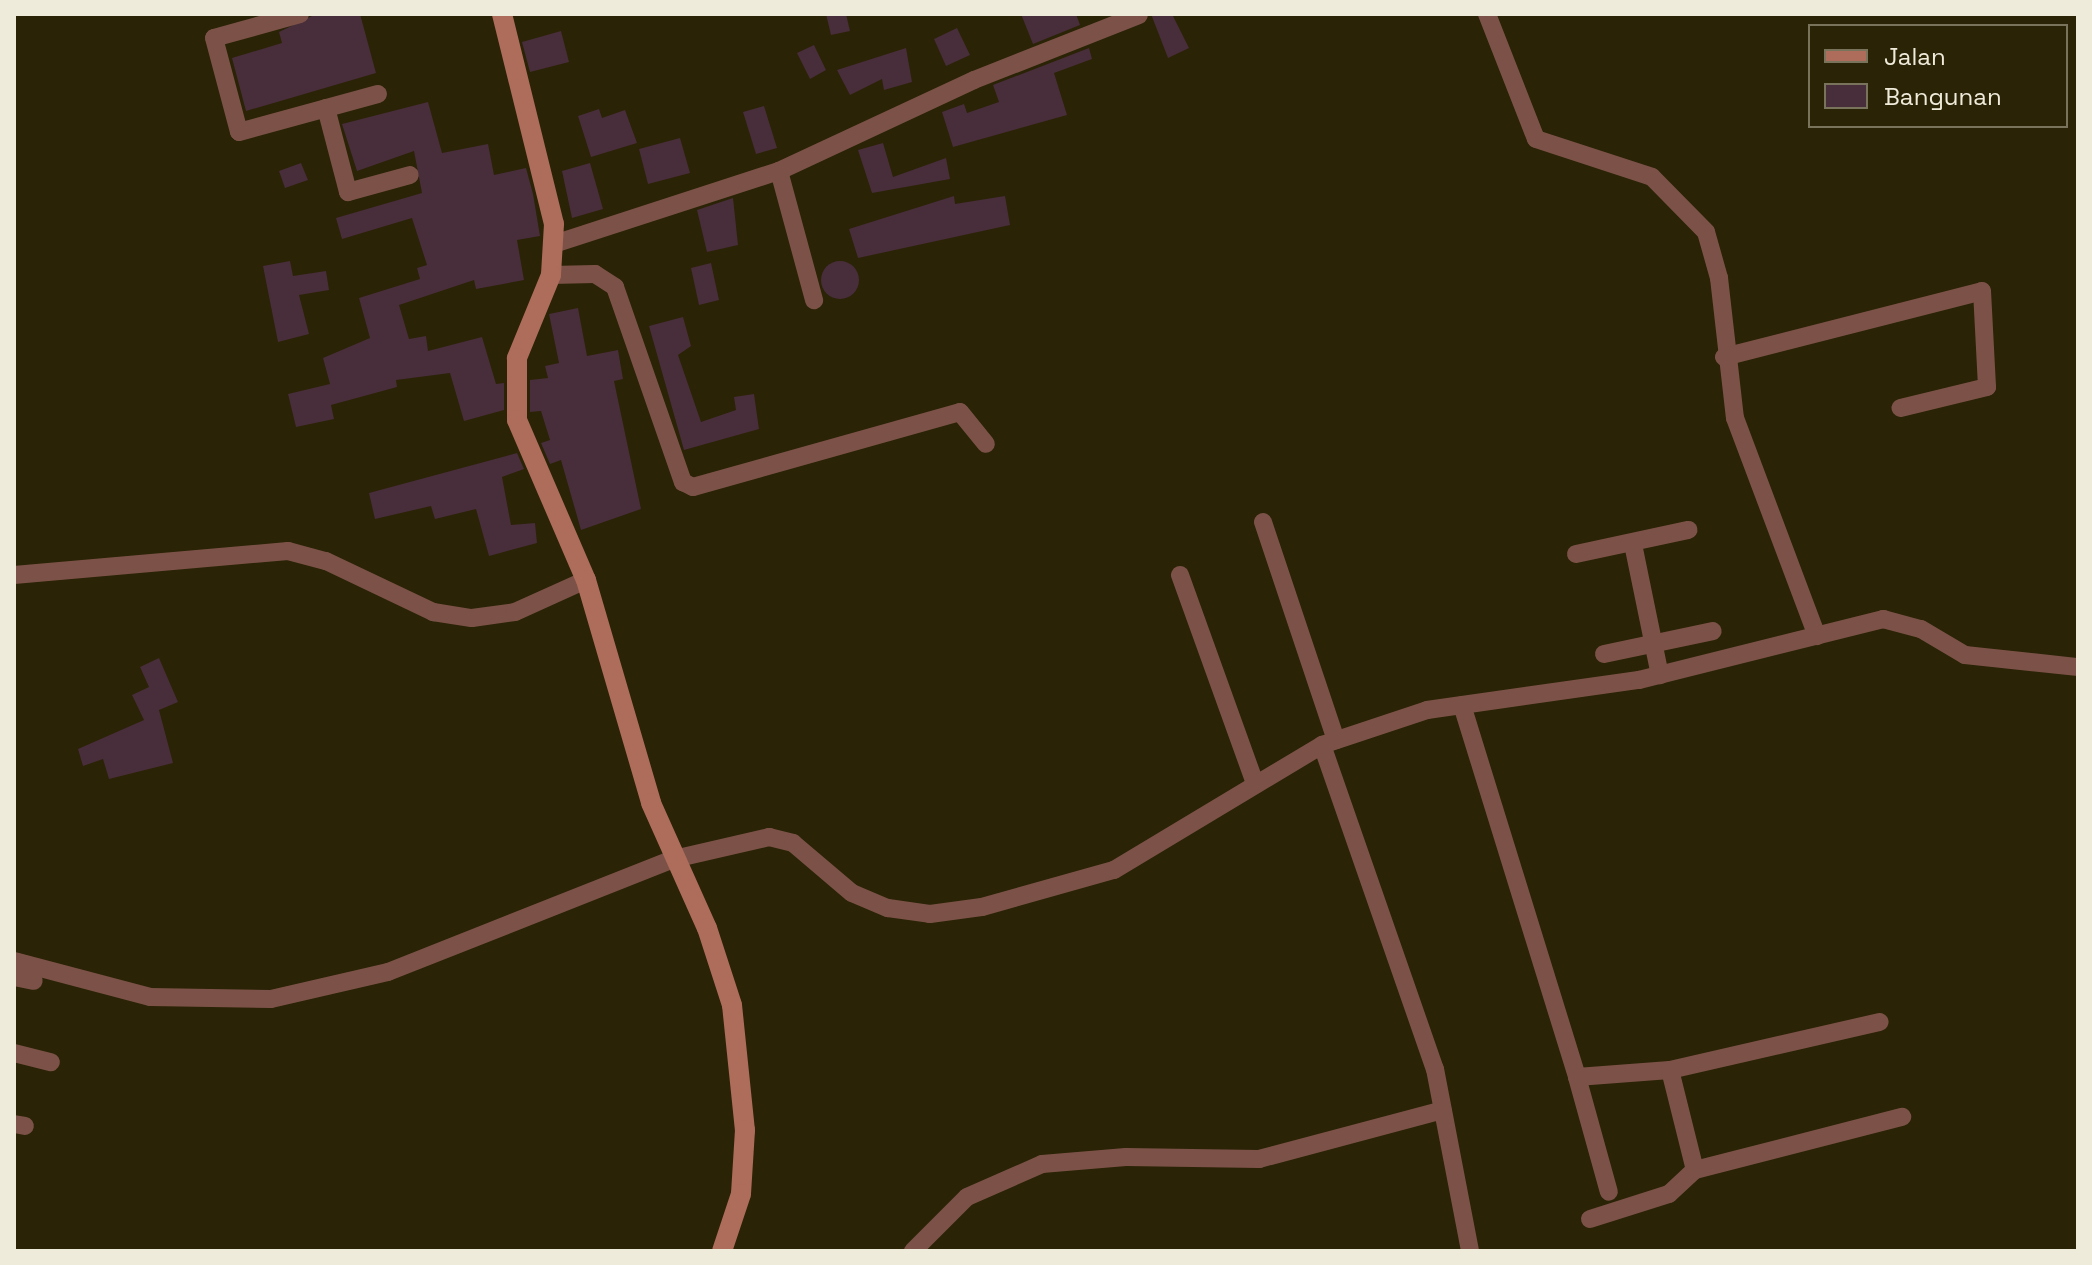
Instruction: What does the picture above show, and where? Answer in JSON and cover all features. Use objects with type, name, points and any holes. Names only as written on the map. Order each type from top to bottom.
[{"type":"street","points":[[300,14],[214,38],[239,132],[378,94]]},
{"type":"street","points":[[502,14],[551,196],[554,244],[551,275],[524,333],[515,403],[586,580],[674,859],[707,928],[740,1046],[743,1169],[722,1251]]},
{"type":"street","points":[[1487,14],[1536,139],[1652,177],[1697,218],[1719,278],[1724,357],[1739,433],[1817,636]]},
{"type":"street","points":[[554,244],[779,171],[974,80],[1139,15]]},
{"type":"street","points":[[326,108],[348,192],[410,175]]},
{"type":"street","points":[[779,171],[814,300]]},
{"type":"street","points":[[551,275],[595,274],[615,287],[688,486],[699,489],[960,412],[986,444]]},
{"type":"street","points":[[1724,357],[1982,291],[1987,387],[1900,408]]},
{"type":"street","points":[[1263,522],[1443,1110],[1470,1251]]},
{"type":"street","points":[[1576,554],[1688,530]]},
{"type":"street","points":[[1633,544],[1660,675]]},
{"type":"street","points":[[14,575],[288,551],[326,561],[408,603],[472,618],[515,612],[586,580]]},
{"type":"street","points":[[1180,575],[1255,783]]},
{"type":"street","points":[[14,961],[150,997],[271,999],[388,972],[674,859],[781,838],[871,902],[930,914],[956,911],[1114,870],[1255,783],[1329,742],[1462,705],[1660,675],[1861,622],[1897,620],[1965,655],[2078,667]]},
{"type":"street","points":[[1604,654],[1713,631]]},
{"type":"street","points":[[1462,705],[1577,1077],[1609,1192]]},
{"type":"street","points":[[14,977],[34,981]]},
{"type":"street","points":[[1577,1077],[1670,1070],[1880,1022]]},
{"type":"street","points":[[14,1053],[51,1062]]},
{"type":"street","points":[[1670,1070],[1695,1170]]},
{"type":"street","points":[[913,1251],[967,1197],[1042,1164],[1126,1157],[1259,1159],[1443,1110]]},
{"type":"street","points":[[1590,1219],[1669,1194],[1695,1170],[1902,1117]]},
{"type":"building","points":[[360,14],[376,73],[246,111],[232,58],[282,43],[279,32],[312,16]]},
{"type":"building","points":[[826,14],[846,14],[850,31],[831,35]]},
{"type":"building","points":[[1021,14],[1076,14],[1080,25],[1033,44]]},
{"type":"building","points":[[1151,14],[1172,14],[1189,48],[1168,58]]},
{"type":"building","points":[[957,28],[970,55],[946,66],[934,39]]},
{"type":"building","points":[[561,31],[569,62],[530,72],[522,42]]},
{"type":"building","points":[[814,45],[826,70],[810,79],[797,53]]},
{"type":"building","points":[[906,48],[912,82],[884,90],[882,79],[850,95],[837,70]]},
{"type":"building","points":[[1089,48],[1092,59],[1054,73],[1067,115],[953,147],[942,112],[964,104],[967,113],[999,102],[993,85]]},
{"type":"building","points":[[428,102],[442,153],[488,144],[494,175],[526,168],[533,194],[540,236],[517,240],[524,280],[476,289],[474,280],[399,305],[409,339],[426,336],[428,351],[482,337],[496,384],[504,383],[504,410],[464,421],[450,373],[396,380],[397,387],[331,405],[334,419],[296,427],[288,394],[330,384],[323,358],[370,338],[359,298],[420,279],[417,268],[427,265],[412,218],[342,239],[336,218],[422,193],[414,151],[357,171],[342,124]]},
{"type":"building","points":[[764,106],[777,148],[756,154],[743,112]]},
{"type":"building","points":[[599,109],[602,118],[625,110],[637,143],[591,157],[578,116]]},
{"type":"building","points":[[680,138],[690,173],[648,184],[639,149]]},
{"type":"building","points":[[883,143],[893,177],[946,158],[950,179],[872,193],[858,150]]},
{"type":"building","points":[[301,163],[308,180],[285,188],[279,171]]},
{"type":"building","points":[[590,163],[603,209],[572,218],[562,171]]},
{"type":"building","points":[[954,196],[955,204],[1005,196],[1010,225],[858,258],[849,229]]},
{"type":"building","points":[[733,198],[738,245],[707,252],[697,210]]},
{"type":"building","points":[[290,261],[293,276],[326,271],[329,290],[299,295],[309,334],[278,342],[263,266]]},
{"type":"building","points":[[840,261],[853,267],[859,280],[853,293],[840,299],[827,293],[821,280],[827,267]]},
{"type":"building","points":[[711,263],[719,300],[699,305],[691,268]]},
{"type":"building","points":[[578,308],[587,356],[618,350],[623,379],[614,381],[641,509],[581,530],[561,460],[550,464],[541,443],[550,440],[541,411],[530,412],[530,380],[548,378],[545,366],[559,363],[549,314]]},
{"type":"building","points":[[683,317],[691,346],[678,355],[701,422],[736,410],[734,397],[754,394],[759,429],[684,450],[649,326]]},
{"type":"building","points":[[517,453],[524,469],[502,477],[511,525],[535,523],[537,543],[489,556],[476,509],[435,519],[431,506],[375,519],[369,493]]},
{"type":"building","points":[[159,658],[178,702],[159,710],[173,763],[109,779],[103,759],[83,766],[78,749],[144,720],[132,695],[149,687],[140,667]]}]
